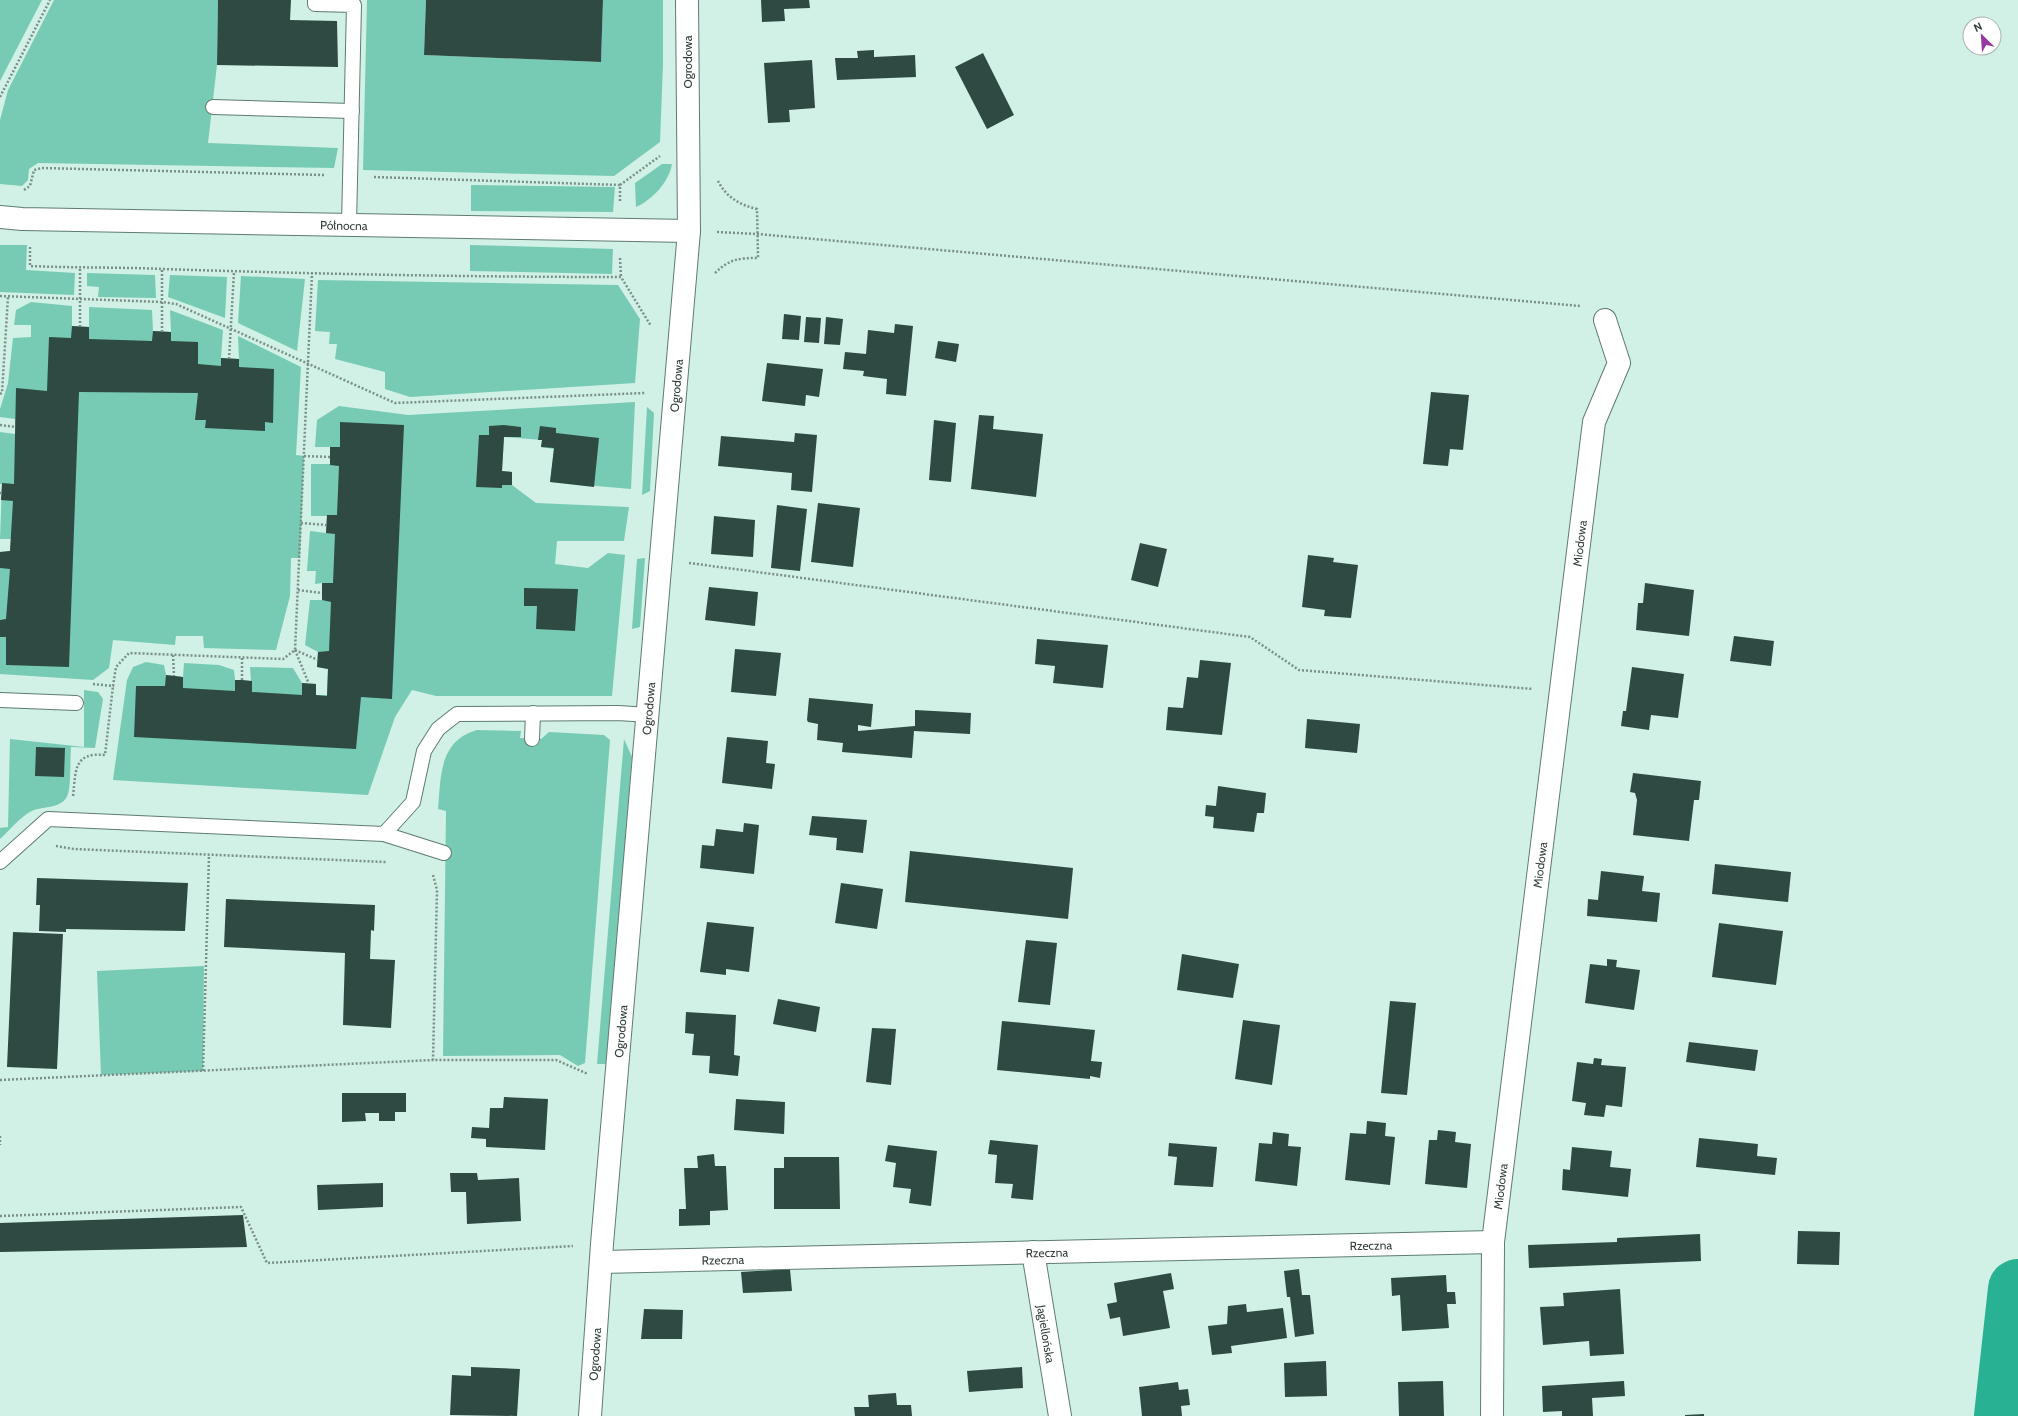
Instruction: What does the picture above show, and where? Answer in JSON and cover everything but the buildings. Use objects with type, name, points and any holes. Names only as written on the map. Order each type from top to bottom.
[{"type":"street","name":"Ogrodowa","points":[[590,1416],[601,1262],[689,231],[687,0]]},
{"type":"street","name":"Północna","points":[[0,217],[30,219],[620,228],[689,231]]},
{"type":"street","name":"Miodowa","points":[[1492,1416],[1493,1242],[1594,422],[1619,363],[1605,320]]},
{"type":"street","name":"Rzeczna","points":[[601,1262],[1493,1242]]},
{"type":"street","name":"Jagiellońska","points":[[1033,1252],[1060,1416]]},
{"type":"lane","points":[[315,0],[315,4],[354,5],[349,224]]},
{"type":"lane","points":[[213,107],[352,111]]},
{"type":"lane","points":[[0,700],[76,703]]},
{"type":"lane","points":[[532,739],[533,713]]},
{"type":"lane","points":[[384,834],[413,802],[424,751],[438,729],[457,714],[618,713],[648,715]]},
{"type":"lane","points":[[0,862],[48,819],[384,834],[438,851]]},
{"type":"path","points":[[0,97],[50,0]]},
{"type":"path","points":[[24,190],[30,186],[34,170],[42,168],[620,185],[665,152]]},
{"type":"path","points":[[620,185],[621,277],[651,327]]},
{"type":"path","points":[[689,231],[757,234],[1579,305],[1605,320]]},
{"type":"path","points":[[30,246],[30,266],[80,269],[162,269],[234,272],[621,277]]},
{"type":"path","points":[[80,269],[80,326]]},
{"type":"path","points":[[162,269],[162,332]]},
{"type":"path","points":[[229,359],[234,272]]},
{"type":"path","points":[[309,684],[295,650],[312,273]]},
{"type":"path","points":[[0,296],[162,302],[176,304],[395,403],[645,392]]},
{"type":"path","points":[[0,394],[2,392],[8,296]]},
{"type":"path","points":[[644,400],[645,385]]},
{"type":"path","points":[[0,425],[15,427]]},
{"type":"path","points":[[304,456],[330,457]]},
{"type":"path","points":[[301,522],[326,525]]},
{"type":"path","points":[[661,560],[1250,637],[1299,670],[1561,691]]},
{"type":"path","points":[[298,590],[322,592]]},
{"type":"path","points":[[116,667],[128,653],[283,659],[295,650]]},
{"type":"path","points":[[295,650],[318,660]]},
{"type":"path","points":[[173,655],[174,676]]},
{"type":"path","points":[[242,658],[242,680]]},
{"type":"path","points":[[72,800],[76,767],[82,759],[92,754],[105,755],[113,686]]},
{"type":"path","points":[[24,841],[74,849],[390,863]]},
{"type":"path","points":[[433,1060],[437,890],[431,864],[438,851]]},
{"type":"path","points":[[203,1071],[209,855]]},
{"type":"path","points":[[0,1080],[433,1060],[556,1060],[589,1074]]},
{"type":"path","points":[[588,1082],[589,1067]]},
{"type":"path","points":[[0,1136],[0,1145]]},
{"type":"path","points":[[0,1216],[241,1207],[267,1263],[574,1246],[574,1253]]},
{"type":"green space","points":[[0,0],[42,0],[0,81]]},
{"type":"green space","points":[[54,0],[218,0],[217,65],[208,143],[338,148],[334,168],[38,163],[29,169],[28,180],[22,186],[0,184],[0,120],[8,90]]},
{"type":"green space","points":[[367,0],[426,0],[424,55],[601,62],[603,0],[663,0],[663,64],[660,142],[614,176],[363,170]]},
{"type":"green space","points":[[662,164],[672,164],[664,184],[648,200],[636,207],[635,183]]},
{"type":"green space","points":[[471,185],[615,187],[613,212],[471,211]]},
{"type":"green space","points":[[0,245],[27,245],[26,270],[75,273],[74,295],[0,292]]},
{"type":"green space","points":[[470,245],[613,249],[612,274],[470,271]]},
{"type":"green space","points":[[87,273],[155,275],[156,298],[98,297],[99,287],[87,286]]},
{"type":"green space","points":[[170,275],[227,277],[225,318],[168,297]]},
{"type":"green space","points":[[241,276],[305,279],[297,351],[238,323]]},
{"type":"green space","points":[[318,280],[618,285],[640,319],[635,383],[410,397],[385,389],[385,372],[335,359],[337,344],[329,344],[330,332],[315,331]]},
{"type":"green space","points":[[31,302],[72,306],[72,326],[89,327],[89,307],[152,310],[153,331],[171,332],[170,310],[223,330],[221,358],[239,359],[238,336],[301,367],[296,455],[304,456],[300,558],[291,558],[290,596],[276,650],[204,648],[203,636],[176,636],[175,645],[113,640],[109,668],[93,680],[0,674],[0,552],[10,551],[11,539],[0,539],[2,484],[0,484],[0,432],[15,434],[15,419],[0,417],[0,409],[8,383],[13,338],[31,337],[31,325],[14,325],[16,310]]},
{"type":"green space","points":[[635,402],[631,489],[550,482],[554,449],[541,447],[542,440],[504,437],[502,471],[512,472],[512,485],[536,503],[629,507],[624,541],[557,541],[555,564],[588,568],[608,553],[625,555],[612,696],[436,696],[412,690],[395,717],[368,795],[113,780],[127,680],[133,667],[146,662],[164,665],[166,675],[183,677],[184,663],[219,665],[234,670],[235,680],[251,681],[250,667],[293,668],[302,683],[316,684],[316,695],[327,695],[328,669],[317,667],[318,652],[305,645],[310,600],[322,600],[322,583],[315,584],[316,571],[307,571],[310,531],[326,533],[327,516],[311,516],[311,464],[330,464],[330,447],[315,447],[317,420],[339,406],[408,415]]},
{"type":"green space","points":[[647,407],[654,413],[650,491],[642,495]]},
{"type":"green space","points":[[645,558],[640,627],[632,629],[637,559]]},
{"type":"green space","points":[[84,690],[98,692],[103,699],[95,748],[71,747],[70,785],[68,794],[62,803],[30,812],[18,821],[0,839],[0,828],[8,827],[10,739],[84,747]]},
{"type":"green space","points":[[477,730],[521,731],[520,738],[541,739],[549,732],[604,735],[610,740],[585,1063],[578,1066],[560,1055],[443,1056],[446,811],[438,809],[440,784],[444,761],[455,742],[465,735]]},
{"type":"green space","points":[[624,739],[632,757],[607,1064],[597,1064]]},
{"type":"green space","points":[[204,966],[203,1071],[101,1075],[97,971]]},
{"type":"waterway","points":[[2004,1416],[2018,1289]]}]
